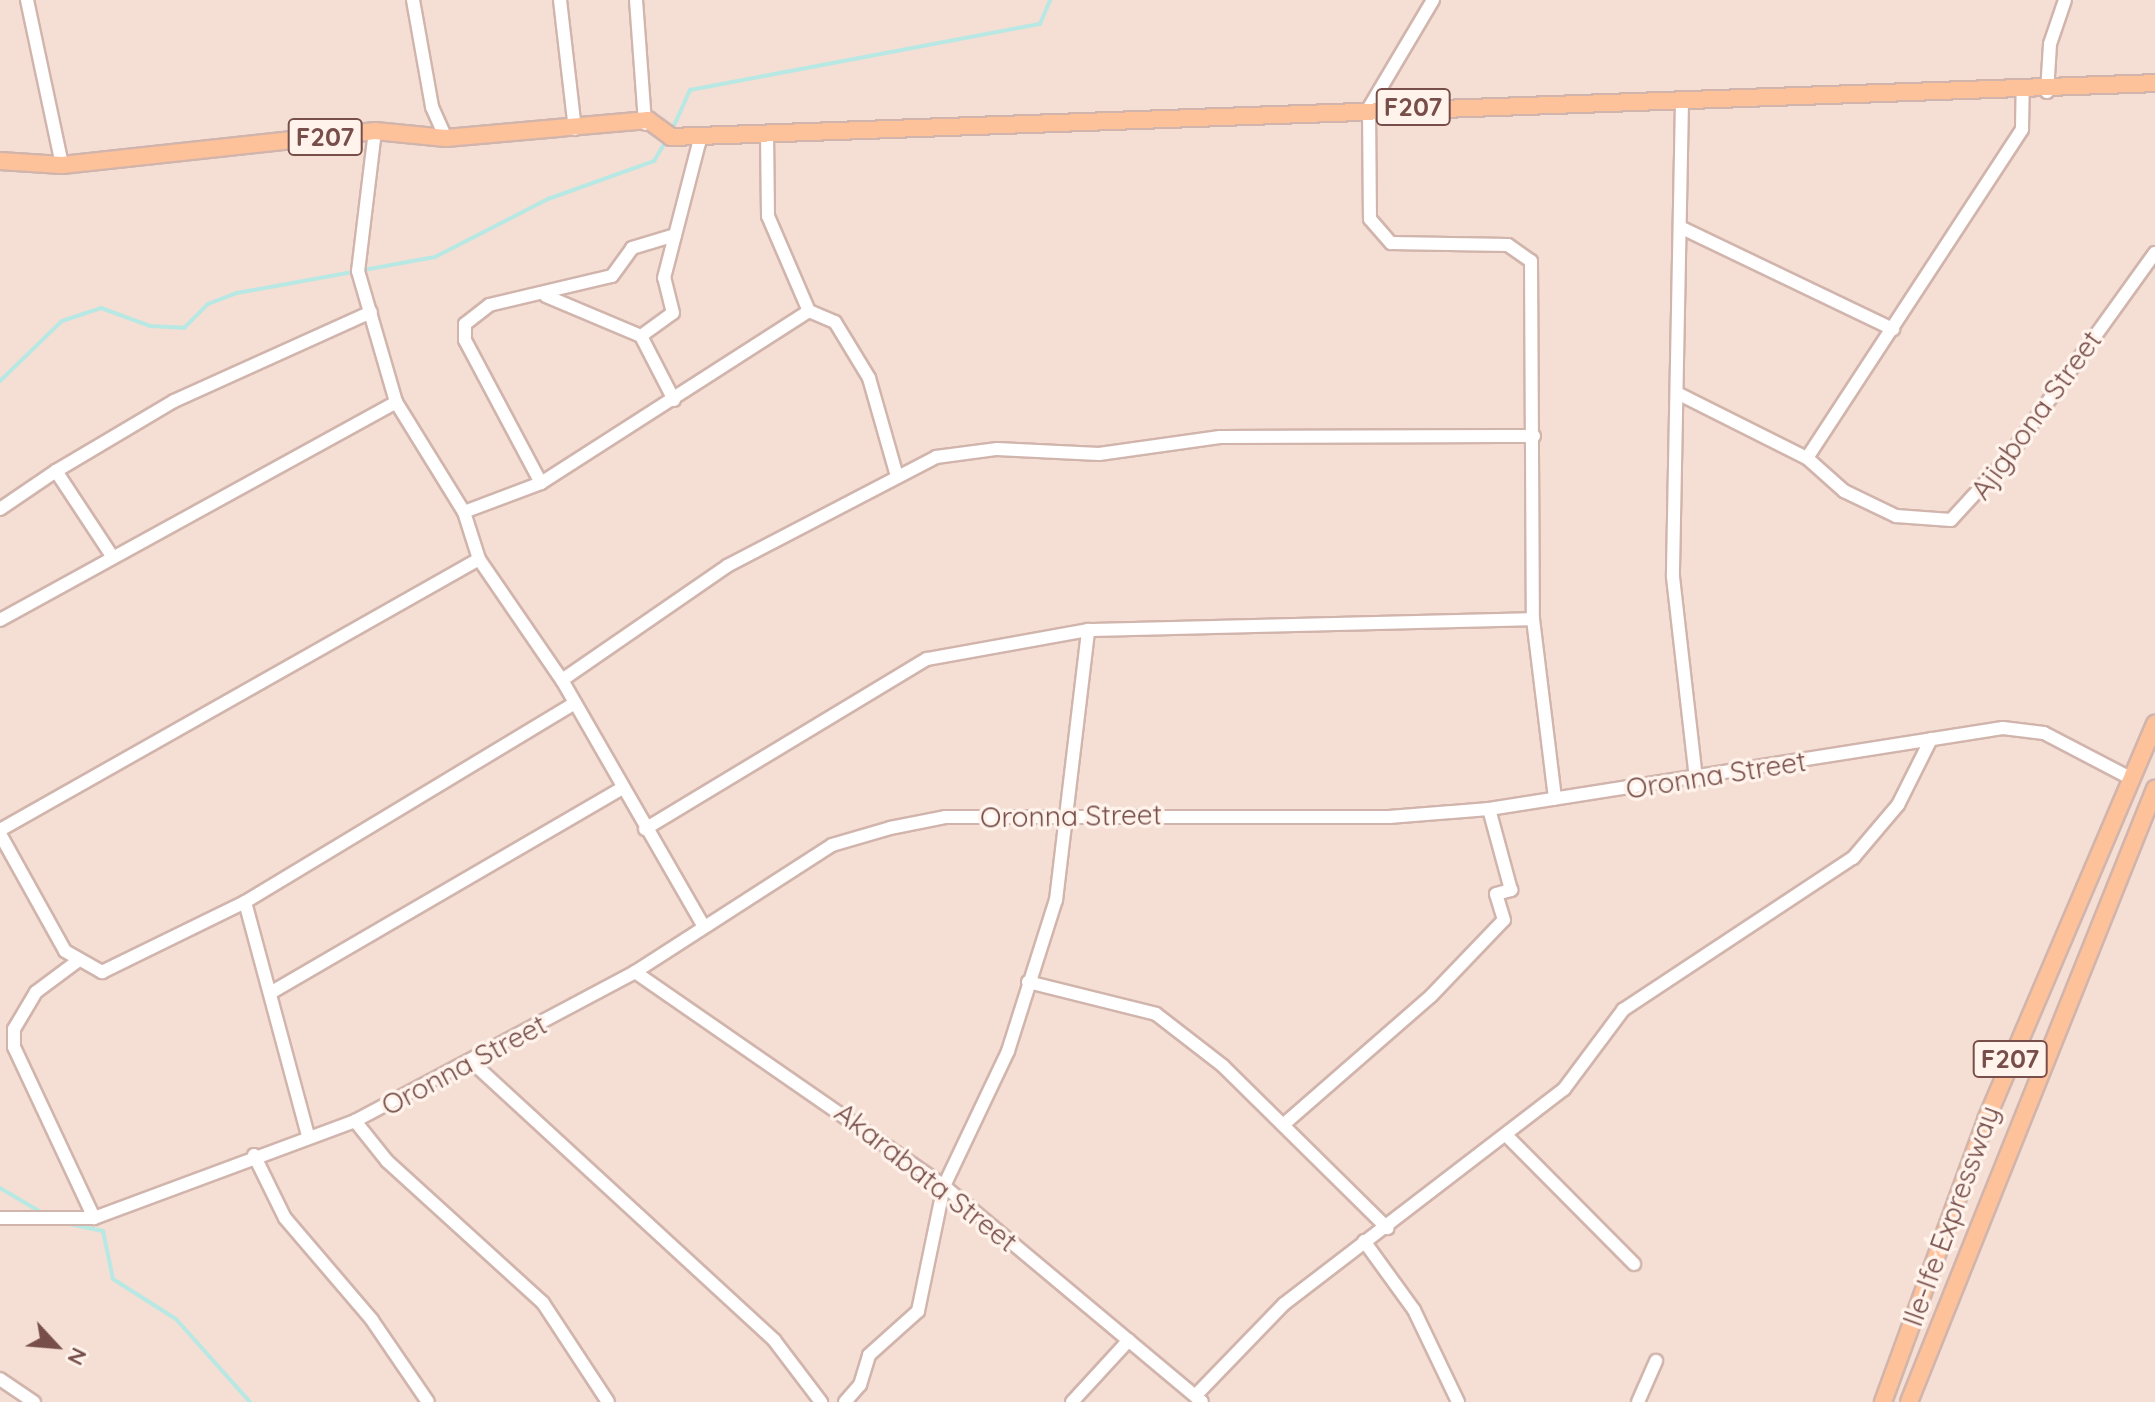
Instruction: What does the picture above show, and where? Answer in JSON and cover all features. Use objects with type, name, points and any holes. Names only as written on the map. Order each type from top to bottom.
[{"type":"main road","name":"F207","points":[[0,161],[62,165],[375,131],[446,138],[646,122],[671,137],[1369,108],[2023,90],[2047,92],[2155,83]]},
{"type":"main road","name":"Ile-Ife Expressway","points":[[1883,1402],[1991,1105],[2155,723]]},
{"type":"main road","name":"Ile-Ife Expressway","points":[[1909,1402],[2155,789]]},
{"type":"street","points":[[27,0],[62,165]]},
{"type":"street","points":[[413,0],[432,107],[446,138]]},
{"type":"street","points":[[560,0],[575,129]]},
{"type":"street","points":[[636,0],[646,122]]},
{"type":"street","points":[[1433,0],[1369,108],[1375,231],[1391,243],[1508,245],[1531,261],[1533,619],[1555,799]]},
{"type":"street","points":[[2047,92],[2059,3]]},
{"type":"street","points":[[1807,458],[2022,129],[2023,90]]},
{"type":"street","points":[[1682,101],[1684,229],[1673,577],[1696,780]]},
{"type":"street","points":[[375,131],[358,271],[396,402],[464,512],[479,559],[562,680],[570,706],[703,925]]},
{"type":"street","points":[[767,134],[768,216],[809,311],[835,322],[869,378],[896,473]]},
{"type":"street","points":[[641,336],[673,313],[664,278],[699,143],[694,136]]},
{"type":"street","points":[[1684,229],[1893,329]]},
{"type":"street","points":[[541,483],[465,340],[465,324],[489,305],[546,296],[612,276],[632,248],[675,235]]},
{"type":"street","name":"Ajigbona Street","points":[[1679,394],[1807,458],[1844,491],[1896,516],[1951,520],[2006,460],[2155,253]]},
{"type":"street","points":[[546,296],[641,336],[674,400]]},
{"type":"street","points":[[464,512],[541,483],[809,311]]},
{"type":"street","points":[[0,509],[56,471],[174,401],[371,312]]},
{"type":"street","points":[[0,620],[396,402]]},
{"type":"street","points":[[562,680],[727,566],[896,473],[936,457],[997,449],[1099,454],[1220,437],[1534,436]]},
{"type":"street","points":[[56,471],[112,556]]},
{"type":"street","points":[[479,559],[0,832],[65,951],[102,972],[245,902],[570,706]]},
{"type":"street","points":[[645,829],[927,659],[1088,630],[1533,619]]},
{"type":"street","points":[[845,1402],[860,1385],[869,1355],[918,1311],[944,1186],[1008,1051],[1056,900],[1069,815],[1088,630]]},
{"type":"street","name":"Oronna Street","points":[[92,1218],[254,1155],[355,1121],[474,1064],[635,972],[703,925],[832,845],[890,828],[945,817],[1389,817],[1489,809],[1696,780],[2003,728],[2044,733],[2130,778]]},
{"type":"street","points":[[1199,1398],[1284,1304],[1364,1241],[1387,1228],[1508,1137],[1564,1089],[1623,1010],[1853,858],[1898,805],[1931,739]]},
{"type":"street","points":[[272,992],[621,789]]},
{"type":"street","points":[[1283,1125],[1431,996],[1504,920],[1496,894],[1511,890],[1489,809]]},
{"type":"street","points":[[245,902],[272,992],[308,1136]]},
{"type":"street","points":[[4,1218],[92,1218],[14,1047],[14,1029],[36,992],[79,960]]},
{"type":"street","name":"Akarabata Street","points":[[635,972],[944,1186],[1199,1398]]},
{"type":"street","points":[[1028,982],[1156,1014],[1283,1125],[1387,1228]]},
{"type":"street","points":[[474,1064],[774,1340],[821,1402]]},
{"type":"street","points":[[355,1121],[387,1161],[543,1303],[608,1402]]},
{"type":"street","points":[[1508,1137],[1634,1264]]},
{"type":"street","points":[[254,1155],[285,1218],[372,1320],[428,1402]]},
{"type":"street","points":[[1364,1241],[1414,1310],[1458,1402]]},
{"type":"street","points":[[1072,1402],[1129,1340]]},
{"type":"street","points":[[1638,1402],[1656,1361]]},
{"type":"street","points":[[0,1379],[34,1402]]},
{"type":"shaded area","points":[[0,0],[2155,0],[2155,1402],[0,1402]]},
{"type":"waterway","points":[[672,130],[690,90],[1040,24],[1050,0]]},
{"type":"waterway","points":[[0,381],[62,321],[101,308],[150,326],[184,328],[208,304],[237,293],[435,257],[548,199],[654,161],[666,141]]},
{"type":"waterway","points":[[0,1188],[44,1214]]},
{"type":"waterway","points":[[55,1221],[103,1231],[113,1279],[176,1319],[250,1402]]}]
